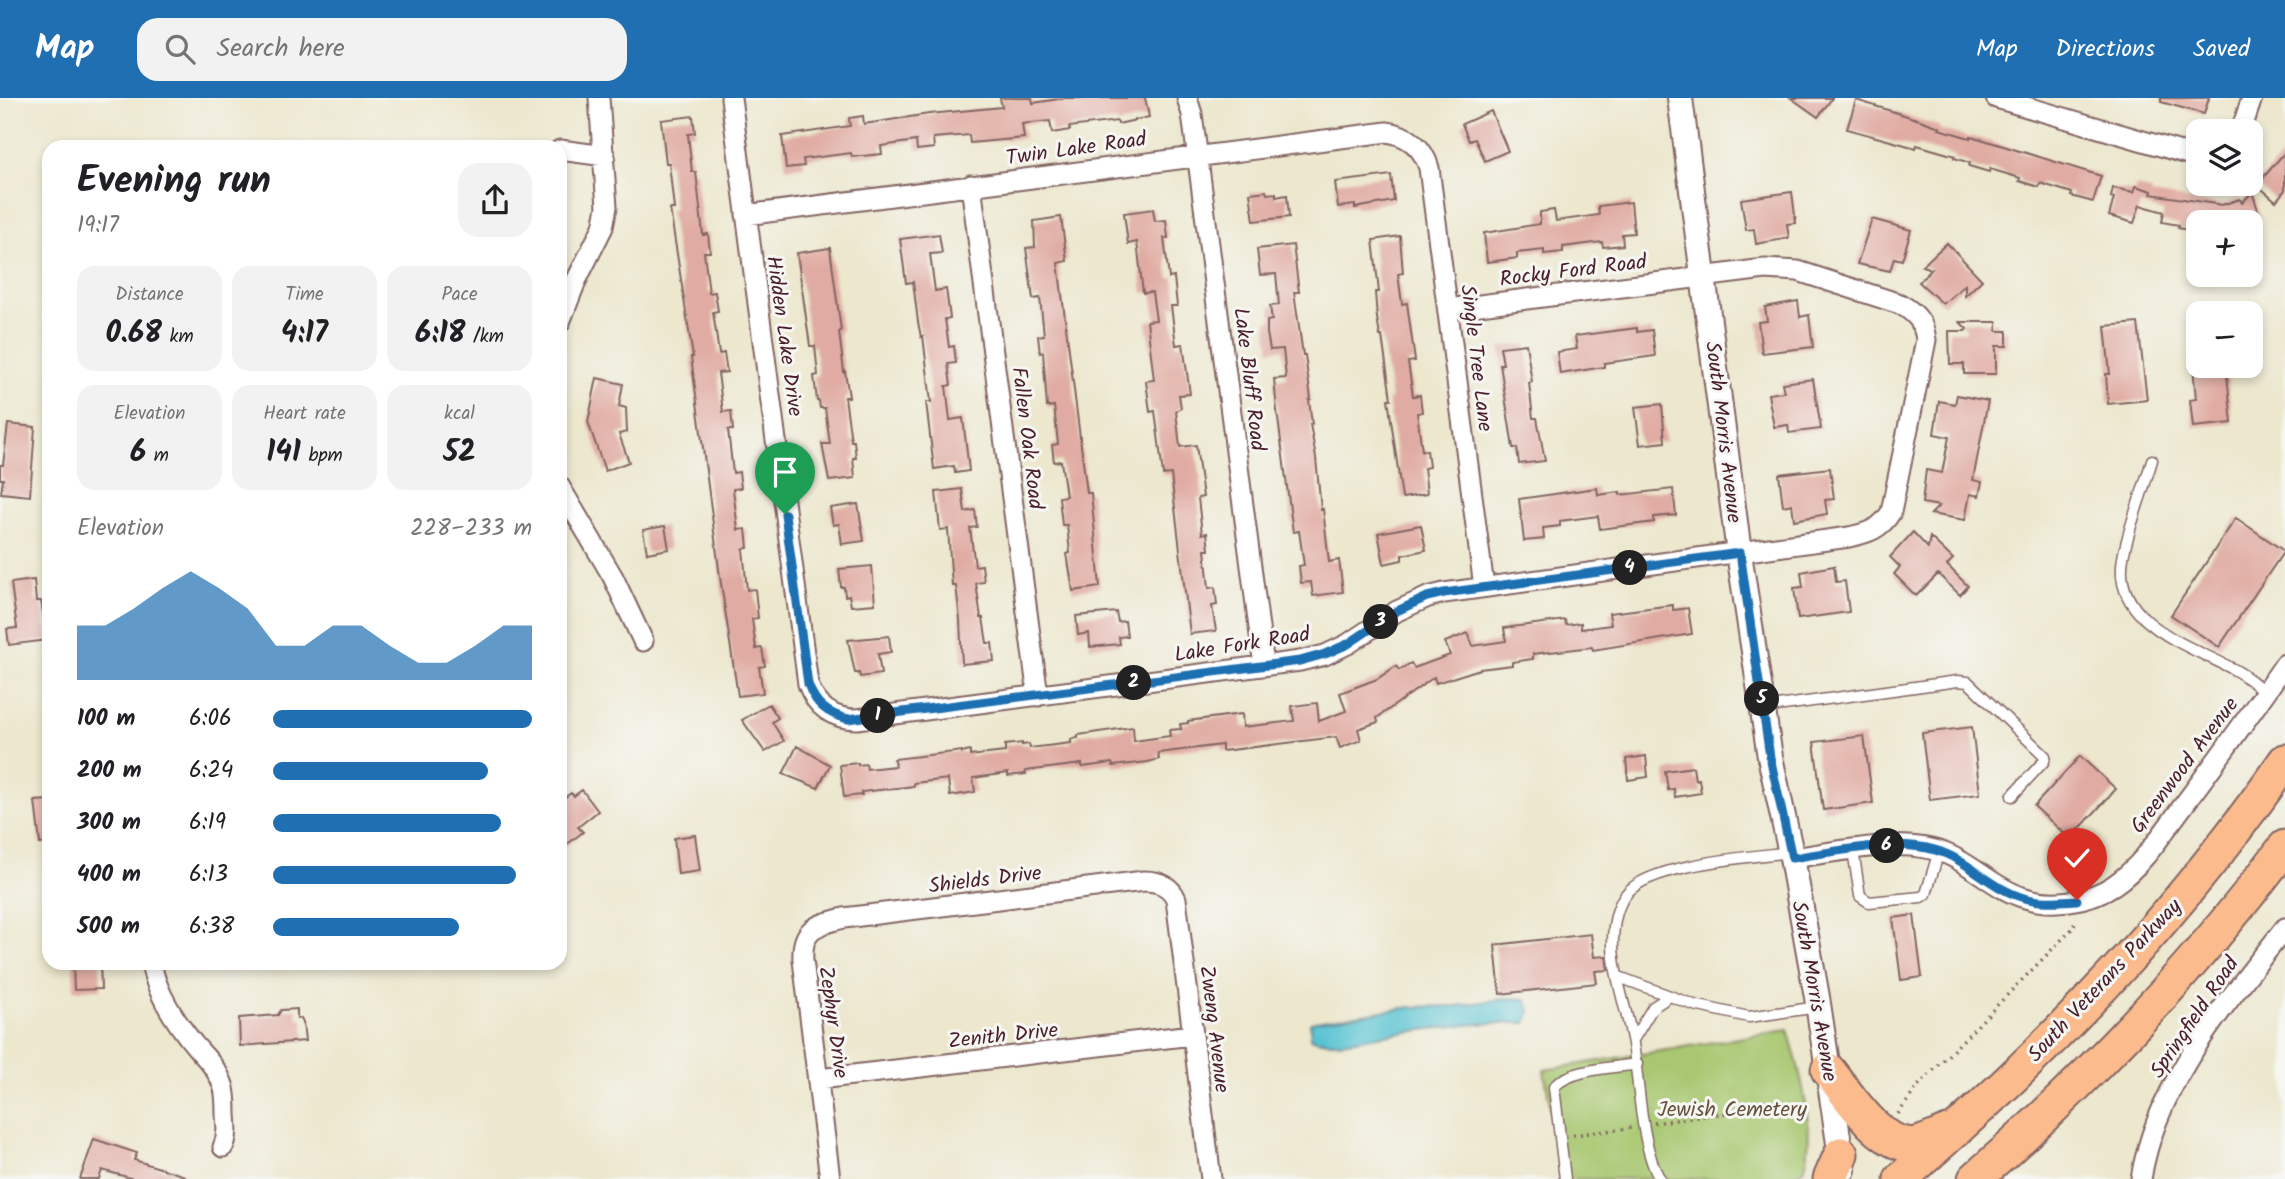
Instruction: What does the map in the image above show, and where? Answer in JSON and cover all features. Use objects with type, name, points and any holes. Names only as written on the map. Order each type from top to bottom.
[{"type":"highway","name":"South Veterans Parkway","points":[[1901,1179],[2014,1076],[2122,965],[2217,854],[2285,761]]},
{"type":"highway","points":[[1975,1179],[2097,1065],[2180,974],[2261,879],[2285,846]]},
{"type":"highway","points":[[1828,1070],[1876,1130],[1894,1140],[1915,1145],[1957,1128]]},
{"type":"street","points":[[567,304],[603,227],[607,207],[605,156],[598,98]]},
{"type":"street","name":"Hidden Lake Drive","points":[[731,98],[808,684],[822,708]]},
{"type":"street","name":"Lake Bluff Road","points":[[1187,98],[1192,114],[1264,666]]},
{"type":"street","name":"South Morris Avenue","points":[[1680,98],[1740,553],[1770,757],[1791,855],[1818,1007],[1828,1070],[1838,1171]]},
{"type":"street","points":[[1996,98],[2186,153]]},
{"type":"street","points":[[2245,119],[2252,98]]},
{"type":"street","name":"Twin Lake Road","points":[[746,215],[1387,132],[1411,140]]},
{"type":"street","name":"Single Tree Lane","points":[[1411,140],[1423,152],[1429,168],[1484,587]]},
{"type":"street","points":[[567,151],[605,156]]},
{"type":"street","name":"Fallen Oak Road","points":[[971,185],[1038,696]]},
{"type":"street","name":"Rocky Ford Road","points":[[1448,309],[1765,269],[1798,271],[1900,304],[1913,311],[1920,320],[1926,341],[1891,512],[1884,524],[1862,534],[1740,553]]},
{"type":"street","points":[[567,499],[613,577],[643,641]]},
{"type":"street","name":"Lake Fork Road","points":[[822,708],[839,717],[857,719],[1264,666],[1325,654],[1359,638],[1397,611],[1427,597],[1740,553]]},
{"type":"street","name":"Greenwood Avenue","points":[[1791,855],[1902,846],[1939,851],[1962,862],[2009,892],[2023,898],[2052,902],[2077,900],[2111,887],[2139,864],[2223,754],[2285,664]]},
{"type":"street","name":"Shields Drive","points":[[809,931],[844,919],[1144,881],[1168,887]]},
{"type":"street","name":"Zweng Avenue","points":[[1168,887],[1176,899],[1211,1179]]},
{"type":"street","name":"Springfield Road","points":[[2141,1179],[2144,1161],[2171,1088],[2191,1055],[2285,928]]},
{"type":"street","name":"Zephyr Drive","points":[[809,931],[804,937],[803,960],[830,1179]]},
{"type":"street","points":[[153,970],[165,1002],[209,1059],[221,1080],[227,1127],[223,1147]]},
{"type":"street","name":"Zenith Drive","points":[[819,1079],[1192,1035]]},
{"type":"lane","points":[[2152,460],[2122,560],[2126,593],[2136,611],[2156,629],[2239,672],[2266,692]]},
{"type":"lane","points":[[1763,708],[1958,681],[1968,682],[2045,756],[2044,761],[2012,796]]},
{"type":"lane","points":[[1853,850],[1860,895],[1869,902],[1921,897],[1926,894],[1939,851]]},
{"type":"lane","points":[[1660,1179],[1652,1166],[1633,1040],[1613,947],[1619,908],[1627,892],[1647,880],[1688,865],[1791,855]]},
{"type":"lane","points":[[1619,977],[1694,1005],[1749,1017],[1818,1007]]},
{"type":"lane","points":[[1633,1040],[1653,1007],[1670,996]]},
{"type":"lane","points":[[1565,1179],[1554,1087],[1561,1079],[1571,1075],[1637,1065]]},
{"type":"path","points":[[1893,1122],[1918,1086],[2074,927],[2077,900]]},
{"type":"path","points":[[1560,1136],[1777,1106]]},
{"type":"green space","name":"Jewish Cemetery","points":[[1788,1030],[1808,1119],[1809,1138],[1804,1170],[1782,1179],[1563,1179],[1544,1070]]},
{"type":"water","points":[[1510,998],[1525,999],[1530,1011],[1526,1023],[1456,1026],[1339,1042],[1311,1038],[1310,1023],[1315,1021],[1412,1007],[1456,1006]]},
{"type":"building","points":[[1000,98],[1032,98],[1033,103],[1065,98],[1145,98],[1149,117],[1118,124],[1117,121],[1069,127],[1070,130],[1052,133],[1050,121],[1022,124],[1024,138],[970,143],[969,135],[933,138],[934,148],[917,150],[916,141],[881,146],[882,154],[852,157],[851,153],[803,159],[804,166],[786,168],[782,136],[850,126],[849,118],[863,116],[864,124],[1002,107]]},
{"type":"building","points":[[1791,98],[1832,98],[1818,117]]},
{"type":"building","points":[[2161,98],[2209,98],[2204,114],[2161,102]]},
{"type":"building","points":[[1856,100],[1923,121],[1940,127],[1939,129],[1970,138],[1971,136],[2101,176],[2093,202],[2040,183],[2039,187],[1990,169],[1989,172],[1969,166],[1970,163],[1954,158],[1955,156],[1847,129]]},
{"type":"building","points":[[1491,111],[1508,151],[1485,161],[1475,139],[1469,141],[1462,124]]},
{"type":"building","points":[[693,116],[695,133],[688,134],[692,172],[696,172],[703,235],[708,234],[710,252],[704,252],[709,293],[715,292],[718,311],[713,312],[719,354],[724,353],[727,372],[718,373],[723,412],[731,411],[733,430],[728,430],[733,473],[739,472],[741,488],[733,489],[738,530],[746,529],[748,548],[743,549],[747,590],[755,589],[758,618],[752,619],[756,649],[762,648],[765,666],[759,667],[763,693],[738,696],[720,577],[693,357],[670,209],[674,209],[661,120]]},
{"type":"building","points":[[2285,152],[2285,190],[2276,201],[2263,190],[2263,178]]},
{"type":"building","points":[[1391,175],[1394,201],[1355,208],[1355,205],[1338,207],[1335,182]]},
{"type":"building","points":[[2136,186],[2152,191],[2151,194],[2222,205],[2240,199],[2242,203],[2248,196],[2253,196],[2258,210],[2186,210],[2186,230],[2178,228],[2179,225],[2162,222],[2164,212],[2140,205],[2134,223],[2109,216],[2114,198],[2111,197],[2113,188],[2134,192]]},
{"type":"building","points":[[1266,191],[1267,194],[1276,193],[1276,197],[1287,195],[1289,217],[1254,221],[1250,193]]},
{"type":"building","points":[[1792,192],[1796,223],[1787,224],[1789,238],[1756,244],[1754,229],[1746,230],[1741,199]]},
{"type":"building","points":[[1631,202],[1634,233],[1622,234],[1623,245],[1603,247],[1602,242],[1563,247],[1563,252],[1544,254],[1544,250],[1517,253],[1517,258],[1487,262],[1484,233],[1540,224],[1540,212],[1554,210],[1556,221],[1599,215],[1598,206]]},
{"type":"building","points":[[1153,209],[1155,221],[1166,220],[1168,238],[1164,238],[1169,278],[1174,277],[1177,306],[1171,306],[1176,345],[1183,344],[1190,394],[1179,395],[1181,408],[1176,411],[1180,447],[1196,445],[1203,497],[1198,498],[1202,534],[1207,533],[1209,550],[1205,550],[1209,588],[1215,587],[1217,605],[1212,606],[1216,631],[1190,634],[1171,474],[1163,475],[1155,411],[1150,412],[1146,381],[1154,380],[1147,321],[1156,320],[1152,292],[1143,293],[1137,242],[1128,244],[1124,213]]},
{"type":"building","points":[[1061,217],[1067,261],[1058,263],[1087,493],[1091,493],[1100,587],[1073,591],[1067,554],[1070,553],[1067,525],[1062,525],[1059,497],[1066,496],[1061,461],[1054,462],[1052,445],[1058,444],[1054,406],[1047,407],[1043,352],[1040,353],[1038,336],[1044,335],[1040,298],[1033,299],[1026,248],[1035,247],[1034,221]]},
{"type":"building","points":[[1872,219],[1911,230],[1902,260],[1894,258],[1890,271],[1857,264]]},
{"type":"building","points":[[939,234],[942,253],[930,254],[935,291],[946,289],[950,318],[945,319],[949,347],[954,346],[956,363],[948,364],[951,385],[946,386],[950,420],[963,418],[969,471],[955,473],[954,466],[934,469],[926,402],[931,402],[923,336],[921,337],[918,322],[913,282],[906,283],[900,239]]},
{"type":"building","points":[[1400,236],[1403,273],[1398,274],[1402,304],[1407,303],[1415,361],[1408,362],[1413,396],[1420,395],[1422,412],[1417,413],[1422,451],[1427,450],[1429,467],[1424,468],[1427,494],[1402,498],[1388,399],[1391,399],[1377,318],[1375,292],[1379,292],[1373,240]]},
{"type":"building","points":[[1947,243],[1982,280],[1965,296],[1965,285],[1943,304],[1919,282],[1932,269],[1922,266]]},
{"type":"building","points":[[1293,245],[1299,292],[1294,292],[1311,399],[1310,424],[1321,510],[1323,509],[1329,562],[1339,560],[1343,592],[1313,596],[1311,582],[1301,583],[1299,566],[1304,565],[1299,531],[1293,532],[1277,411],[1274,379],[1286,378],[1283,349],[1270,350],[1267,333],[1267,321],[1272,320],[1270,306],[1279,305],[1276,274],[1260,275],[1257,249]]},
{"type":"building","points":[[830,248],[849,397],[845,397],[856,458],[853,458],[855,478],[829,481],[822,444],[830,444],[825,408],[820,408],[817,401],[815,346],[810,346],[797,253]]},
{"type":"building","points":[[1798,301],[1800,317],[1809,315],[1813,347],[1762,353],[1758,322],[1767,321],[1765,307]]},
{"type":"building","points":[[1960,322],[1997,322],[1997,331],[2007,331],[2007,346],[1996,346],[1996,374],[1964,374],[1964,364],[1950,364],[1949,331],[1965,331],[1967,329]]},
{"type":"building","points":[[2138,323],[2147,400],[2108,404],[2106,374],[2110,374],[2105,326]]},
{"type":"building","points":[[1637,328],[1637,332],[1652,330],[1655,356],[1604,363],[1604,367],[1560,374],[1557,352],[1577,349],[1575,336]]},
{"type":"building","points":[[1526,344],[1532,382],[1529,383],[1533,418],[1537,418],[1545,461],[1519,464],[1517,448],[1513,448],[1500,364],[1503,364],[1500,347]]},
{"type":"building","points":[[597,378],[623,384],[619,406],[626,408],[627,432],[619,434],[629,462],[605,471],[588,422]]},
{"type":"building","points":[[2194,378],[2227,378],[2232,423],[2193,427],[2190,400],[2196,399]]},
{"type":"building","points":[[1813,379],[1821,429],[1789,433],[1788,425],[1774,427],[1768,394],[1784,392],[1782,383]]},
{"type":"building","points":[[1957,395],[1988,401],[1973,480],[1982,482],[1979,496],[1970,494],[1965,520],[1931,514],[1939,506],[1922,503],[1926,470],[1942,473],[1949,437],[1934,434],[1939,401],[1955,404]]},
{"type":"building","points":[[1662,404],[1665,442],[1640,445],[1635,407]]},
{"type":"building","points":[[8,424],[35,427],[30,496],[1,493],[3,479],[0,479],[0,465],[3,465]]},
{"type":"building","points":[[1830,468],[1834,499],[1825,500],[1827,514],[1794,520],[1792,504],[1783,506],[1779,474]]},
{"type":"building","points":[[1597,488],[1598,495],[1673,489],[1676,515],[1654,517],[1654,522],[1600,529],[1598,516],[1560,521],[1560,526],[1543,528],[1544,539],[1524,541],[1519,499]]},
{"type":"building","points":[[962,489],[965,512],[975,510],[977,527],[970,528],[975,566],[982,565],[984,582],[976,583],[981,618],[987,643],[992,643],[994,661],[962,664],[960,620],[956,586],[952,586],[948,529],[940,530],[936,492]]},
{"type":"building","points":[[858,504],[864,541],[842,544],[839,524],[833,525],[830,508]]},
{"type":"building","points":[[2236,518],[2284,551],[2219,647],[2171,615]]},
{"type":"building","points":[[1421,525],[1426,550],[1402,555],[1402,560],[1384,564],[1378,533]]},
{"type":"building","points":[[665,526],[669,549],[647,553],[643,530]]},
{"type":"building","points":[[1913,532],[1928,548],[1930,537],[1953,559],[1947,565],[1968,586],[1960,595],[1938,574],[1916,596],[1894,574],[1900,567],[1890,557]]},
{"type":"building","points":[[872,566],[875,604],[851,606],[849,595],[845,596],[844,587],[841,587],[839,569]]},
{"type":"building","points":[[1834,566],[1836,582],[1845,581],[1849,612],[1798,619],[1794,588],[1803,587],[1801,572]]},
{"type":"building","points":[[34,580],[36,601],[41,601],[42,607],[42,641],[9,645],[7,629],[17,628],[11,583]]},
{"type":"building","points":[[1673,605],[1673,610],[1688,608],[1692,634],[1593,650],[1592,647],[1533,654],[1533,659],[1480,669],[1436,683],[1434,677],[1377,718],[1378,722],[1358,729],[1361,740],[1340,748],[1336,737],[1222,751],[1222,745],[1158,753],[1159,759],[1148,762],[1082,767],[1082,764],[1025,771],[1026,774],[1008,776],[1008,773],[973,778],[975,792],[950,796],[948,779],[844,797],[840,765],[866,764],[867,769],[895,766],[894,759],[962,751],[970,751],[970,756],[1005,752],[1005,745],[1022,743],[1029,744],[1030,748],[1071,743],[1071,739],[1078,738],[1078,735],[1133,727],[1134,741],[1170,736],[1169,730],[1181,729],[1180,724],[1188,721],[1242,714],[1243,727],[1294,721],[1292,706],[1317,703],[1319,721],[1346,711],[1340,693],[1377,679],[1396,666],[1399,670],[1411,663],[1414,668],[1450,655],[1445,642],[1468,633],[1473,646],[1506,641],[1504,628],[1565,620],[1566,625],[1581,623],[1581,629],[1611,625],[1609,613]]},
{"type":"building","points":[[1116,612],[1118,622],[1125,621],[1127,636],[1119,637],[1120,644],[1090,647],[1089,633],[1078,635],[1076,616]]},
{"type":"building","points":[[889,636],[891,652],[878,654],[881,674],[860,677],[859,673],[855,673],[848,640]]},
{"type":"building","points":[[769,704],[778,718],[772,722],[784,741],[765,752],[742,720]]},
{"type":"building","points":[[1972,727],[1980,794],[1930,800],[1922,733]]},
{"type":"building","points":[[1864,736],[1873,803],[1823,810],[1814,742]]},
{"type":"building","points":[[797,746],[830,765],[818,788],[783,774]]},
{"type":"building","points":[[1646,756],[1648,777],[1628,780],[1626,759]]},
{"type":"building","points":[[2080,756],[2116,789],[2070,839],[2034,806]]},
{"type":"building","points":[[1693,767],[1695,780],[1699,779],[1701,793],[1675,797],[1674,789],[1668,790],[1665,771]]},
{"type":"building","points":[[582,790],[598,811],[578,827],[583,832],[567,845],[567,796],[571,793],[574,796]]},
{"type":"building","points":[[42,800],[42,844],[40,844],[35,801]]},
{"type":"building","points":[[695,835],[700,871],[678,874],[674,838]]},
{"type":"building","points":[[1914,915],[1922,977],[1901,980],[1893,918]]},
{"type":"building","points":[[1591,934],[1594,957],[1606,956],[1608,970],[1595,971],[1597,983],[1500,994],[1495,945]]},
{"type":"building","points":[[73,970],[100,970],[101,989],[74,990]]},
{"type":"building","points":[[297,1009],[297,1018],[301,1018],[303,1022],[305,1041],[240,1046],[239,1018],[278,1015],[281,1010]]},
{"type":"building","points":[[94,1139],[137,1153],[134,1160],[185,1176],[184,1179],[134,1179],[102,1170],[99,1179],[80,1179]]},
{"type":"route","points":[[785,514],[808,684],[822,708],[848,719],[1300,661],[1348,644],[1397,611],[1427,597],[1740,553],[1770,757],[1792,858],[1878,847],[1921,847],[1948,855],[2023,898],[2052,902],[2077,900]]}]
